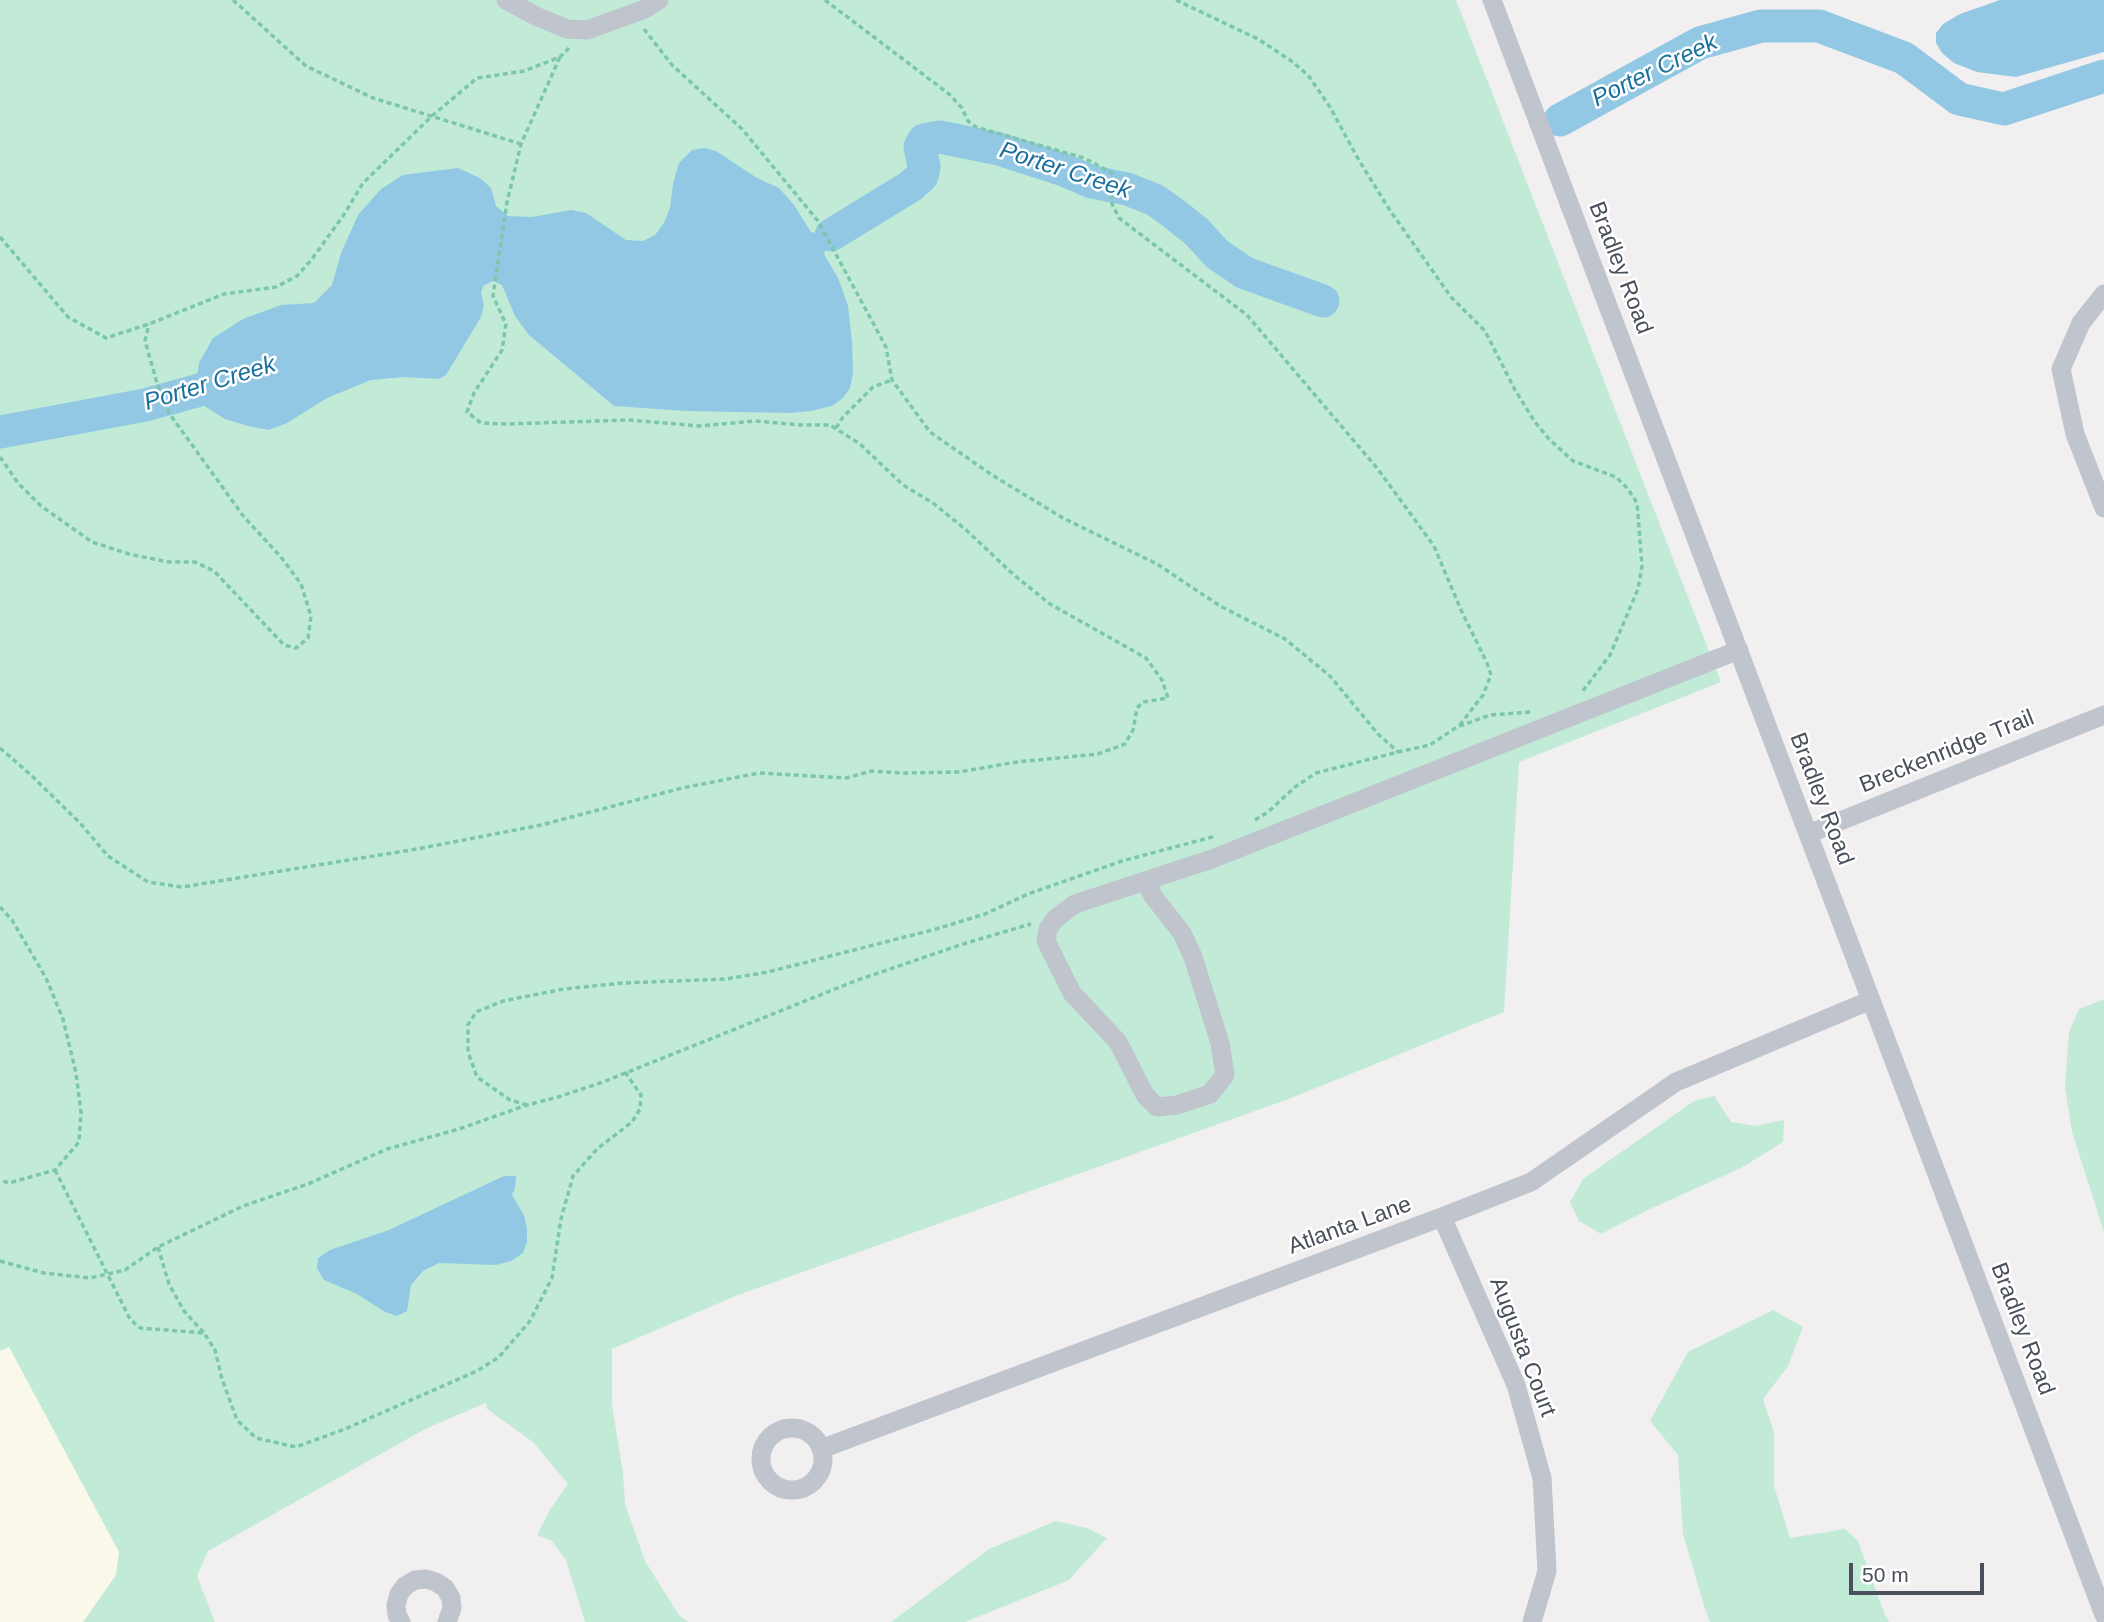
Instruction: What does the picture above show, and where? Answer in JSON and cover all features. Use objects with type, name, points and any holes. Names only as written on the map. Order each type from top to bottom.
[{"type":"street","points":[[506,0],[567,29],[587,30],[633,14],[659,0]]},
{"type":"street","name":"Bradley Road","points":[[1492,0],[2104,1615]]},
{"type":"street","points":[[2104,294],[2081,323],[2061,369],[2075,434],[2104,509]]},
{"type":"street","points":[[1146,881],[1153,896],[1182,933],[1193,957],[1220,1043],[1225,1075],[1210,1094],[1177,1105],[1157,1107],[1145,1095],[1118,1042],[1072,993],[1046,941],[1048,929],[1056,918],[1075,904],[1212,859],[1739,650]]},
{"type":"street","name":"Breckenridge Trail","points":[[1808,834],[2104,715]]},
{"type":"street","name":"Atlanta Lane","points":[[821,1449],[1531,1182],[1676,1082],[1871,1000]]},
{"type":"street","name":"Augusta Court","points":[[1442,1217],[1516,1385],[1542,1478],[1547,1571],[1532,1622]]},
{"type":"street","points":[[401,1622],[396,1605],[399,1594],[415,1580],[426,1579],[436,1581],[445,1588],[450,1598],[452,1608],[447,1622]]},
{"type":"path","points":[[233,0],[306,66],[373,98],[521,144]]},
{"type":"path","points":[[825,0],[949,94],[968,121],[976,127],[1084,158],[1112,173],[1115,179],[1111,194],[1112,204],[1119,218],[1247,315],[1343,428],[1434,546],[1461,610],[1488,663],[1491,675],[1483,695],[1457,727]]},
{"type":"path","points":[[1176,0],[1258,39],[1308,75],[1330,107],[1389,209],[1451,297],[1485,331],[1515,390],[1535,422],[1573,461],[1616,477],[1637,503],[1642,566],[1638,589],[1611,655],[1588,686],[1577,695]]},
{"type":"path","points":[[633,14],[672,65],[742,129],[818,221],[886,347],[892,380],[930,432],[992,475],[1063,518],[1157,564],[1220,606],[1285,639],[1330,676],[1378,734],[1398,751]]},
{"type":"path","points":[[0,237],[68,317],[106,338],[224,294],[276,287],[297,276],[343,216],[363,183],[432,116],[478,78],[524,71],[560,57],[521,144],[507,202],[494,296],[506,324],[502,350],[474,393],[467,412],[481,422],[506,424],[629,420],[699,426],[755,421],[830,425],[860,444],[903,485],[933,503],[965,529],[1050,604],[1146,658],[1162,680],[1168,698],[1143,702],[1137,708],[1133,730],[1125,744],[1098,754],[1017,762],[959,772],[872,771],[846,778],[801,774],[749,774],[682,788],[541,825],[417,849],[182,887],[148,883],[108,856],[66,809],[0,748]]},
{"type":"path","points":[[0,457],[18,482],[41,506],[92,542],[142,557],[168,562],[195,562],[214,571],[284,645],[296,648],[308,638],[311,616],[301,584],[281,557],[244,517],[169,413],[145,341],[149,324]]},
{"type":"path","points":[[836,428],[843,416],[873,387],[892,380]]},
{"type":"path","points":[[1255,821],[1316,773],[1398,751],[1430,746],[1457,727],[1490,715],[1540,711]]},
{"type":"path","points":[[527,1105],[510,1100],[477,1077],[468,1052],[468,1025],[476,1012],[503,1001],[564,989],[623,983],[726,979],[768,972],[936,929],[985,914],[1028,894],[1122,861],[1217,835]]},
{"type":"path","points":[[0,907],[12,920],[46,978],[63,1019],[81,1112],[79,1142],[55,1170],[9,1183],[0,1180]]},
{"type":"path","points":[[0,1261],[44,1273],[90,1278],[125,1270],[158,1247],[243,1206],[308,1184],[387,1149],[558,1097],[855,981],[966,943],[1056,918]]},
{"type":"path","points":[[158,1247],[169,1284],[184,1311],[215,1350],[237,1420],[256,1438],[296,1447],[345,1429],[477,1371],[499,1357],[530,1321],[552,1278],[561,1219],[573,1176],[597,1149],[632,1122],[639,1109],[641,1095],[625,1072]]},
{"type":"path","points":[[55,1170],[130,1319],[140,1328],[204,1333]]},
{"type":"shaded area","points":[[26,1307],[155,1622],[0,1622],[0,1317]]},
{"type":"green space","points":[[0,0],[1456,0],[1721,682],[1519,762],[1504,1012],[1286,1100],[738,1295],[612,1349],[612,1405],[625,1504],[645,1561],[679,1615],[688,1622],[585,1622],[566,1560],[552,1541],[537,1535],[568,1484],[533,1442],[487,1409],[486,1403],[427,1428],[208,1551],[197,1576],[215,1622],[83,1622],[116,1575],[119,1552],[9,1347],[0,1351]]},
{"type":"green space","points":[[2104,999],[2104,1232],[2072,1132],[2065,1087],[2069,1032],[2079,1009]]},
{"type":"green space","points":[[1714,1096],[1731,1122],[1755,1126],[1784,1120],[1783,1142],[1741,1168],[1601,1234],[1579,1221],[1570,1202],[1583,1179],[1694,1101]]},
{"type":"green space","points":[[1773,1310],[1803,1327],[1788,1366],[1763,1399],[1774,1432],[1774,1486],[1790,1538],[1845,1529],[1858,1541],[1889,1622],[1710,1622],[1705,1609],[1683,1534],[1678,1455],[1650,1421],[1688,1352]]},
{"type":"green space","points":[[1056,1521],[1087,1528],[1107,1538],[1069,1580],[965,1622],[891,1622],[989,1549]]},
{"type":"water","points":[[2000,0],[2104,0],[2104,52],[2016,77],[1977,72],[1954,63],[1942,53],[1936,43],[1936,33],[1943,24],[1960,14]]},
{"type":"water","points":[[704,148],[716,151],[757,178],[779,188],[794,205],[811,232],[823,235],[827,244],[824,254],[838,278],[848,306],[852,342],[853,373],[850,388],[843,398],[832,406],[791,413],[686,411],[614,406],[529,335],[515,316],[502,285],[493,281],[483,286],[481,293],[484,305],[481,317],[446,375],[439,379],[404,377],[371,380],[327,398],[287,423],[269,430],[225,419],[206,407],[196,382],[199,363],[213,338],[243,319],[281,305],[314,303],[332,285],[341,253],[358,215],[381,189],[403,175],[458,168],[480,178],[491,188],[496,206],[508,216],[532,217],[571,210],[586,213],[626,240],[643,241],[655,235],[664,223],[670,208],[679,163],[692,150]]},
{"type":"water","points":[[504,1176],[516,1176],[512,1195],[524,1215],[527,1229],[527,1242],[523,1253],[511,1261],[496,1265],[439,1263],[423,1271],[411,1285],[407,1311],[397,1316],[324,1280],[317,1268],[318,1258],[330,1250],[389,1230]]},
{"type":"waterway","name":"Porter Creek","points":[[1560,120],[1700,43],[1761,26],[1819,26],[1904,58],[1959,99],[2004,109],[2104,76]]},
{"type":"waterway","name":"Porter Creek","points":[[831,235],[911,186],[922,176],[924,167],[920,147],[924,140],[940,137],[999,149],[1092,182],[1127,189],[1155,200],[1197,232],[1217,254],[1245,273],[1323,301]]},
{"type":"waterway","name":"Porter Creek","points":[[0,432],[145,405],[240,379]]}]
